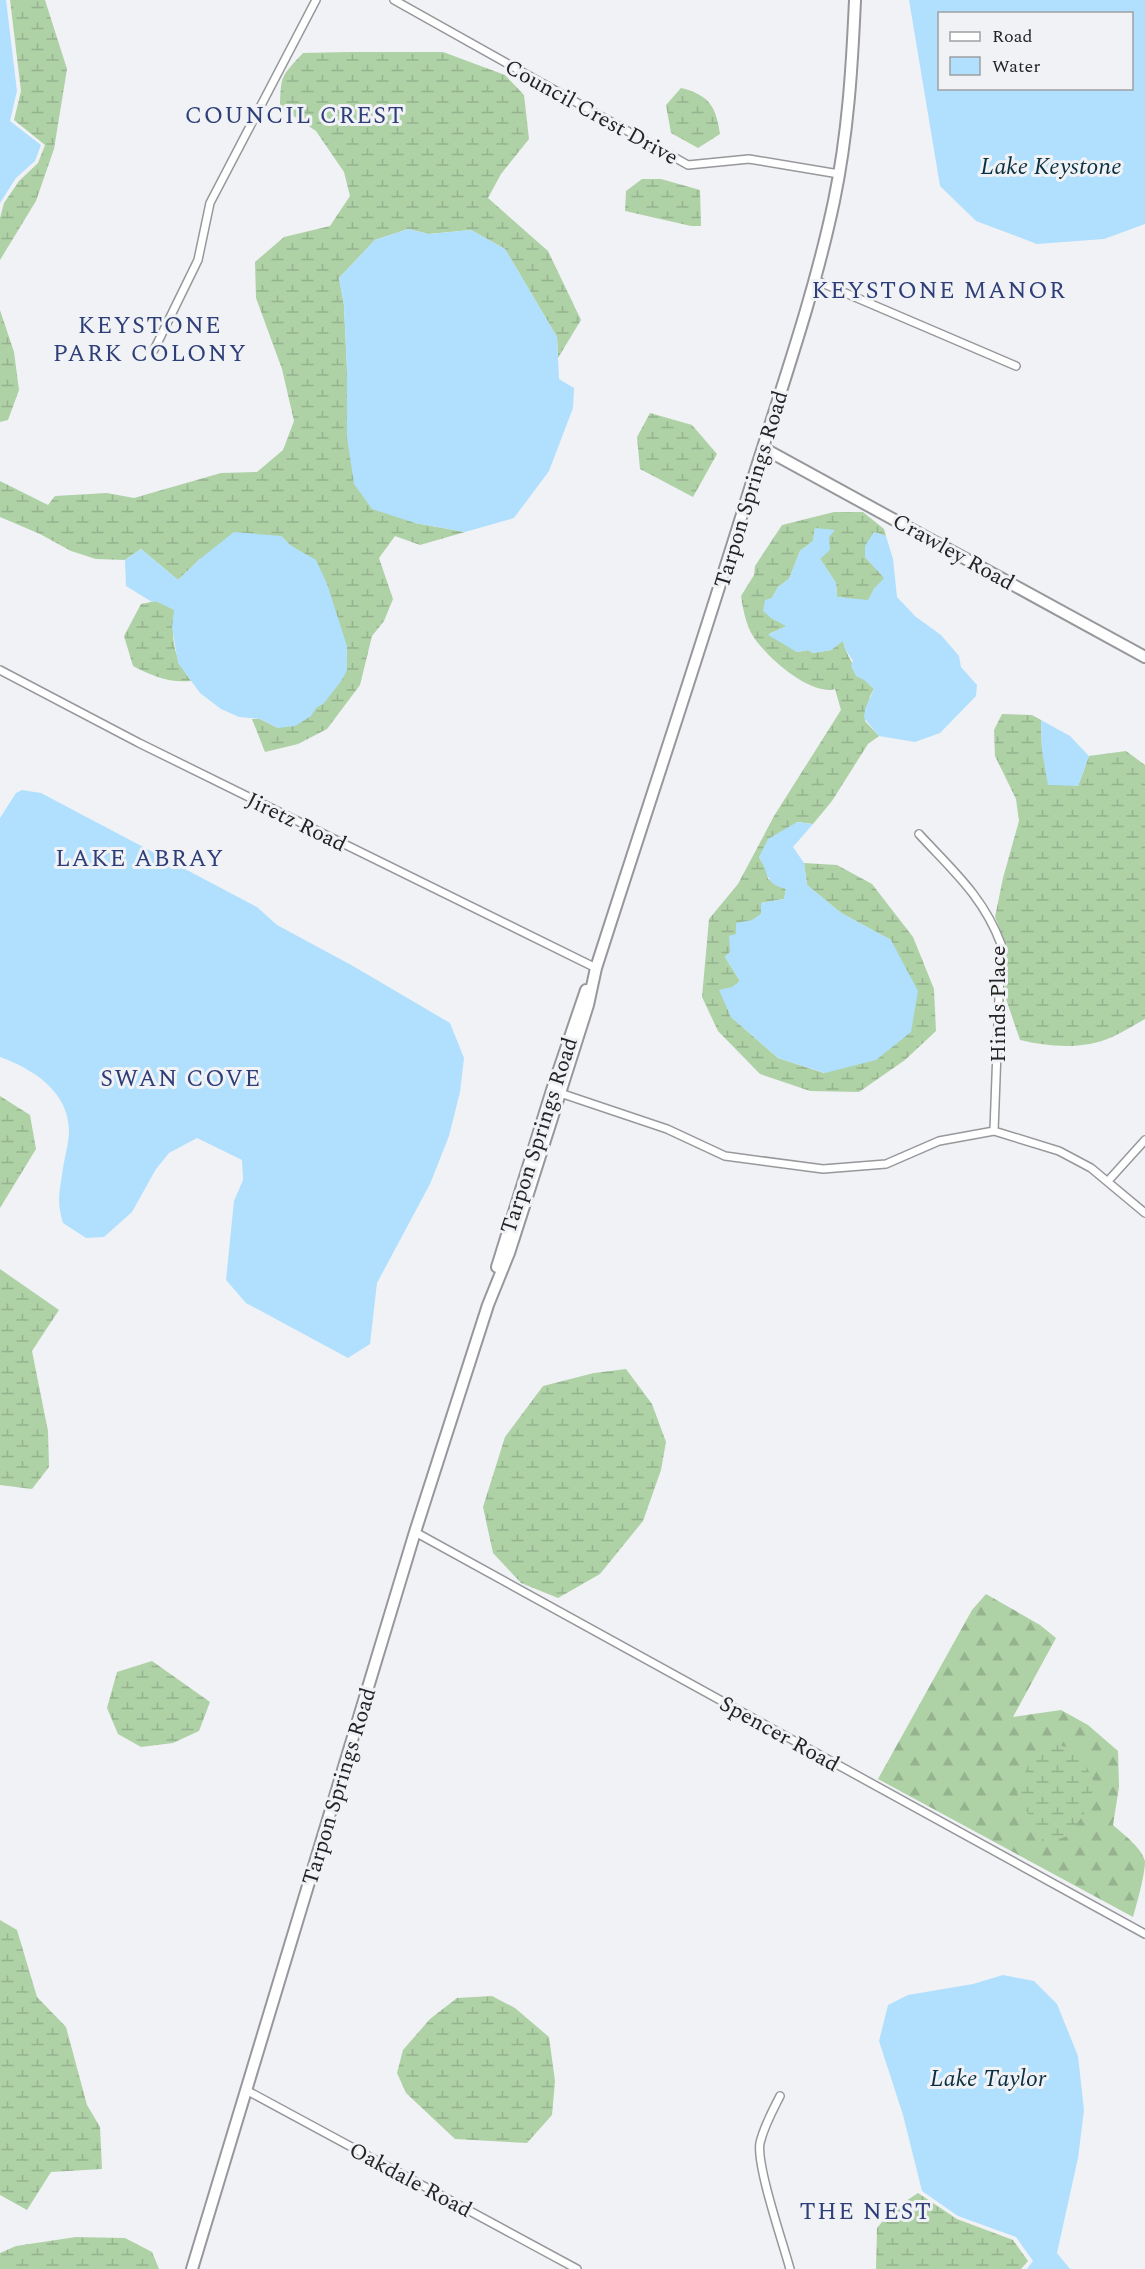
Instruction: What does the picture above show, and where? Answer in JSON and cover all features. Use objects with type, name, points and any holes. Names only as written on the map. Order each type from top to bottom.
[{"type":"main road","name":"Tarpon Springs Road","points":[[192,2269],[415,1532],[488,1305],[509,1253],[556,1091],[588,1005],[596,968],[815,280],[839,174],[851,90],[855,0]]},
{"type":"main road","name":"Crawley Road","points":[[763,448],[1145,657]]},
{"type":"street","points":[[154,350],[198,260],[210,203],[316,0]]},
{"type":"street","name":"Council Crest Drive","points":[[394,0],[688,165],[749,159],[839,174]]},
{"type":"street","points":[[815,280],[1016,366]]},
{"type":"street","name":"Jiretz Road","points":[[0,670],[130,739],[596,968]]},
{"type":"street","name":"Hinds Place","points":[[919,834],[978,898],[992,920],[1001,944],[994,1131]]},
{"type":"street","points":[[556,1091],[667,1129],[725,1156],[823,1169],[886,1164],[939,1141],[994,1131],[1059,1151],[1091,1168],[1145,1213]]},
{"type":"street","points":[[1108,1181],[1145,1140]]},
{"type":"street","name":"Spencer Road","points":[[415,1532],[1145,1934]]},
{"type":"street","name":"Oakdale Road","points":[[246,2090],[577,2269]]},
{"type":"street","points":[[780,2096],[767,2120],[759,2146],[763,2170],[790,2269]]},
{"type":"green space","points":[[10,0],[45,0],[67,69],[54,149],[36,201],[0,260],[0,218],[4,203],[19,181],[38,163],[45,145],[14,120],[21,91]]},
{"type":"green space","points":[[443,52],[505,75],[524,95],[529,139],[501,174],[488,198],[548,251],[581,320],[558,358],[557,337],[505,249],[471,230],[429,234],[408,229],[375,240],[339,278],[344,305],[347,437],[415,523],[465,532],[420,545],[395,536],[379,558],[393,599],[384,621],[372,636],[360,685],[327,729],[298,744],[265,752],[252,719],[260,719],[278,728],[324,703],[315,560],[291,546],[281,536],[200,559],[178,580],[141,549],[125,560],[96,559],[71,551],[40,534],[0,517],[0,481],[48,505],[55,496],[107,493],[134,498],[221,473],[257,472],[283,450],[294,421],[282,369],[256,298],[255,262],[284,237],[330,226],[350,196],[344,172],[316,131],[280,107],[281,88],[286,72],[303,53]]},
{"type":"green space","points":[[681,88],[705,98],[716,116],[720,134],[698,148],[671,133],[666,105]]},
{"type":"green space","points":[[642,179],[661,179],[700,190],[701,226],[691,226],[625,211],[626,191]]},
{"type":"green space","points":[[0,310],[14,352],[19,390],[8,420],[0,422]]},
{"type":"green space","points":[[650,413],[692,425],[717,454],[693,497],[640,469],[637,437]]},
{"type":"green space","points":[[834,512],[863,512],[884,529],[886,536],[874,532],[865,557],[885,578],[874,589],[868,601],[837,597],[836,583],[820,559],[815,529],[813,541],[800,551],[789,579],[778,587],[772,598],[771,618],[787,626],[769,634],[797,652],[808,650],[813,653],[831,650],[843,640],[847,654],[855,667],[874,689],[870,696],[865,721],[879,736],[868,744],[832,801],[813,824],[797,822],[759,857],[767,871],[768,879],[786,889],[784,899],[761,903],[761,914],[736,934],[730,952],[725,957],[740,981],[732,988],[720,990],[731,1017],[778,1058],[824,1073],[891,940],[841,913],[807,885],[804,863],[837,865],[872,884],[913,937],[934,989],[936,1031],[905,1060],[859,1092],[810,1091],[760,1074],[718,1031],[702,997],[709,919],[738,884],[774,816],[841,710],[835,689],[825,690],[801,681],[778,664],[759,645],[748,627],[741,596],[754,575],[755,566],[782,525]]},
{"type":"green space","points":[[156,601],[175,610],[173,639],[175,648],[191,681],[161,678],[133,666],[124,636],[141,604]]},
{"type":"green space","points":[[1002,714],[1032,715],[1041,720],[1042,751],[1078,786],[1089,756],[1126,751],[1145,765],[1145,1019],[1101,1041],[1066,1046],[1020,1040],[1005,996],[1006,944],[995,917],[1019,821],[1016,799],[995,756],[994,730]]},
{"type":"green space","points":[[0,1096],[30,1115],[36,1149],[0,1208]]},
{"type":"green space","points":[[0,1269],[59,1310],[32,1351],[48,1431],[49,1467],[32,1489],[0,1485]]},
{"type":"green space","points":[[626,1369],[652,1404],[666,1442],[661,1470],[643,1521],[600,1574],[558,1598],[521,1583],[493,1553],[483,1507],[505,1437],[543,1386],[594,1373]]},
{"type":"green space","points":[[986,1594],[1040,1625],[1056,1638],[1013,1717],[1061,1710],[1088,1725],[1118,1751],[1119,1787],[1113,1825],[1136,1846],[1145,1861],[1133,1917],[878,1779],[972,1610]]},
{"type":"green space","points":[[152,1661],[210,1702],[199,1731],[173,1743],[141,1747],[118,1734],[107,1708],[117,1672]]},
{"type":"green space","points":[[1048,1744],[1075,1748],[1095,1785],[1084,1814],[1068,1836],[1044,1844],[1017,1793],[1030,1760]]},
{"type":"green space","points":[[0,1920],[17,1930],[37,1997],[66,2027],[87,2105],[100,2127],[102,2169],[51,2172],[27,2210],[0,2195]]},
{"type":"green space","points":[[492,1996],[515,2008],[549,2037],[555,2081],[552,2115],[527,2143],[455,2139],[406,2093],[397,2073],[403,2050],[430,2019],[457,1998]]},
{"type":"green space","points":[[918,2193],[957,2219],[1013,2240],[1028,2261],[1021,2269],[876,2269],[877,2228],[891,2211]]},
{"type":"green space","points":[[76,2237],[125,2238],[152,2252],[159,2269],[0,2269],[0,2253],[16,2246]]},
{"type":"water","points":[[0,0],[6,0],[17,91],[10,121],[41,145],[35,161],[16,178],[0,203]]},
{"type":"water","name":"Lake Keystone","points":[[909,0],[1145,0],[1145,224],[1104,239],[1037,244],[976,221],[940,186]]},
{"type":"water","points":[[408,229],[429,234],[471,230],[505,249],[557,337],[559,379],[574,388],[573,408],[549,471],[514,518],[465,532],[415,523],[372,509],[354,484],[347,437],[344,305],[339,278],[375,240]]},
{"type":"water","points":[[815,528],[835,530],[829,537],[830,550],[820,559],[836,583],[837,597],[868,600],[884,578],[865,557],[865,546],[874,532],[886,536],[893,559],[897,597],[916,617],[941,635],[959,656],[961,667],[977,685],[976,696],[940,733],[915,742],[879,736],[864,718],[865,709],[874,689],[856,676],[851,666],[853,661],[843,641],[831,650],[813,653],[808,650],[797,652],[768,635],[786,626],[763,611],[765,600],[772,598],[778,587],[789,579],[800,551],[813,541]]},
{"type":"water","points":[[234,532],[281,536],[291,546],[316,560],[327,584],[347,646],[347,670],[342,680],[311,716],[295,726],[278,728],[260,719],[239,717],[221,709],[200,693],[178,663],[172,627],[174,610],[156,601],[152,602],[126,586],[125,560],[141,549],[178,580]]},
{"type":"water","points":[[1041,720],[1070,736],[1089,756],[1078,786],[1048,785],[1042,751]]},
{"type":"water","points":[[22,790],[41,793],[257,907],[277,925],[450,1023],[464,1058],[460,1092],[449,1136],[430,1184],[377,1283],[370,1344],[348,1358],[246,1303],[226,1280],[234,1201],[243,1180],[242,1160],[197,1138],[169,1153],[156,1169],[132,1212],[104,1237],[86,1238],[63,1223],[59,1195],[68,1144],[67,1116],[55,1093],[46,1083],[25,1068],[0,1057],[0,818],[16,793]]},
{"type":"water","points":[[797,822],[813,824],[793,847],[804,863],[807,885],[841,913],[891,940],[918,991],[911,1032],[876,1060],[825,1073],[778,1058],[731,1017],[719,990],[732,987],[740,981],[725,957],[730,952],[729,936],[736,934],[736,923],[752,920],[761,914],[761,903],[784,899],[786,889],[771,881],[759,857],[768,839]]},
{"type":"water","name":"Lake Taylor","points":[[1003,1975],[1034,1981],[1057,2004],[1078,2056],[1084,2110],[1078,2158],[1057,2253],[1070,2269],[1027,2269],[1033,2261],[1016,2237],[958,2216],[922,2191],[903,2115],[879,2041],[888,2005],[908,1995],[973,1984]]},
{"type":"district","name":"COUNCIL CREST","points":[[295,115]]},
{"type":"district","name":"KEYSTONE MANOR","points":[[939,290]]},
{"type":"district","name":"KEYSTONE PARK COLONY","points":[[150,339]]},
{"type":"district","name":"LAKE ABRAY","points":[[140,858]]},
{"type":"district","name":"SWAN COVE","points":[[181,1078]]},
{"type":"district","name":"THE NEST","points":[[866,2211]]}]
